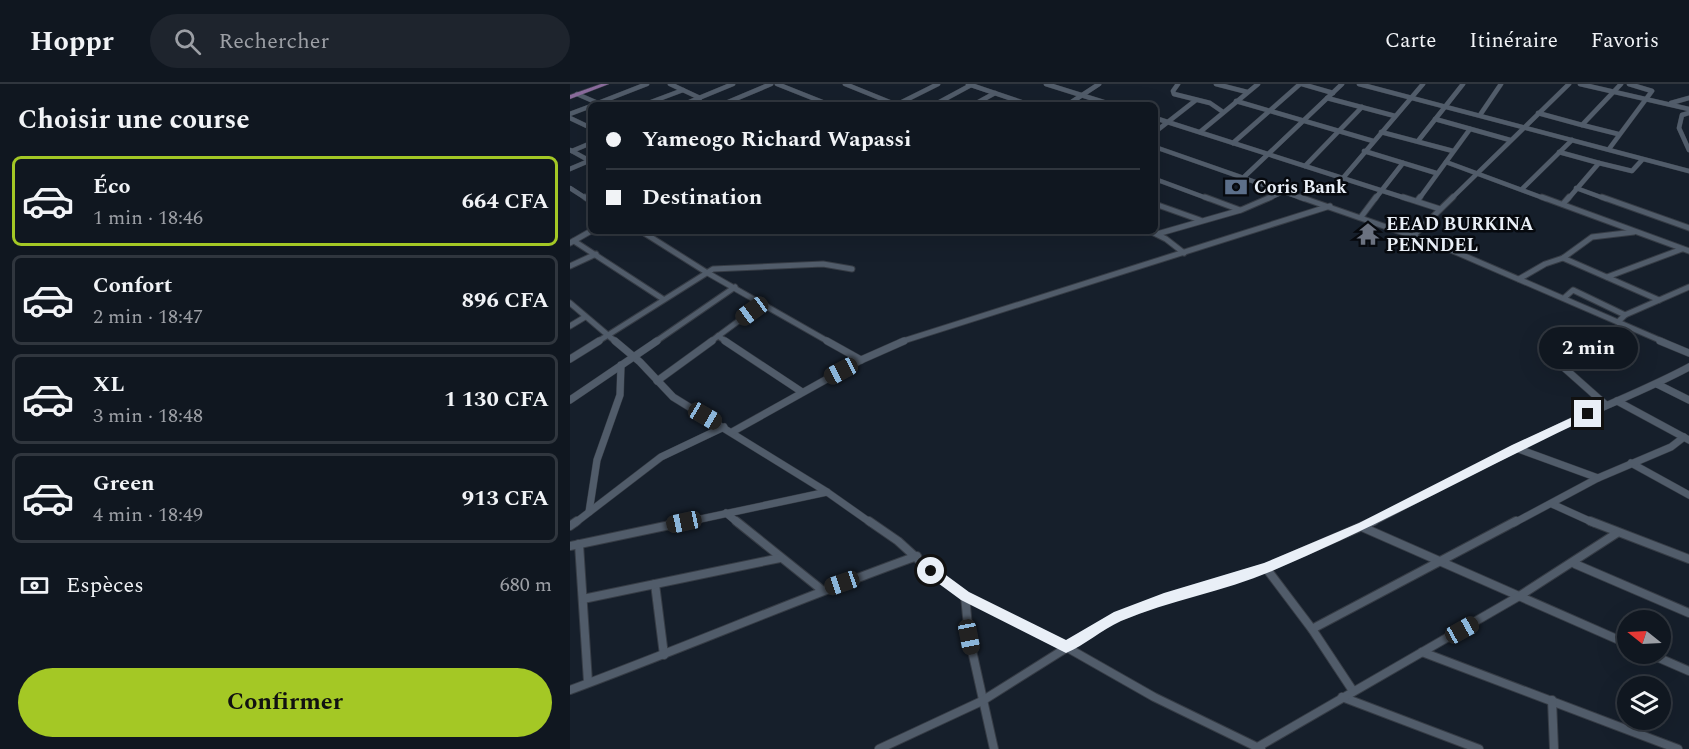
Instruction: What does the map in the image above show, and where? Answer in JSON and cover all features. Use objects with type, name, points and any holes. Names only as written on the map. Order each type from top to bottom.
[{"type":"main road","points":[[570,97],[606,84]]},
{"type":"street","points":[[603,102],[647,84]]},
{"type":"street","points":[[670,84],[700,98]]},
{"type":"street","points":[[721,84],[746,94]]},
{"type":"street","points":[[690,102],[733,84]]},
{"type":"street","points":[[728,102],[771,84]]},
{"type":"street","points":[[777,84],[822,102]]},
{"type":"street","points":[[845,84],[889,102]]},
{"type":"street","points":[[902,102],[938,84]]},
{"type":"street","points":[[1046,84],[1104,102]]},
{"type":"street","points":[[1072,102],[1099,84]]},
{"type":"street","points":[[1178,84],[1174,93],[1214,105],[1223,112]]},
{"type":"street","points":[[1216,84],[1247,92]]},
{"type":"street","points":[[1200,132],[1258,84]]},
{"type":"street","points":[[1233,143],[1301,84],[1333,93]]},
{"type":"street","points":[[1244,177],[1342,84]]},
{"type":"street","points":[[1359,84],[1689,171]]},
{"type":"street","points":[[1343,178],[1422,84]]},
{"type":"street","points":[[1418,141],[1463,84]]},
{"type":"street","points":[[1480,115],[1502,84]]},
{"type":"street","points":[[1414,236],[1569,84]]},
{"type":"street","points":[[1580,84],[1689,109]]},
{"type":"street","points":[[1582,125],[1621,84]]},
{"type":"street","points":[[1609,149],[1618,134],[1647,100],[1652,90],[1629,84]]},
{"type":"street","points":[[939,102],[969,85],[983,87],[1021,102]]},
{"type":"street","points":[[651,102],[683,90]]},
{"type":"street","points":[[978,102],[995,93]]},
{"type":"street","points":[[577,94],[591,102]]},
{"type":"street","points":[[1327,98],[1395,116]]},
{"type":"street","points":[[1669,104],[1689,98]]},
{"type":"street","points":[[1158,130],[1196,100]]},
{"type":"street","points":[[1236,102],[1373,141]]},
{"type":"street","points":[[1305,166],[1362,107]]},
{"type":"street","points":[[570,116],[588,108]]},
{"type":"street","points":[[1538,113],[1618,134]]},
{"type":"street","points":[[1689,113],[1682,114],[1678,122],[1682,141],[1689,150]]},
{"type":"street","points":[[570,116],[588,126]]},
{"type":"street","points":[[1158,119],[1440,209]]},
{"type":"street","points":[[1435,119],[1510,140]]},
{"type":"street","points":[[1417,201],[1470,129]]},
{"type":"street","points":[[1381,132],[1453,151]]},
{"type":"street","points":[[1522,189],[1572,140]]},
{"type":"street","points":[[571,150],[588,143]]},
{"type":"street","points":[[1158,148],[1414,236],[1689,352]]},
{"type":"street","points":[[571,150],[588,160]]},
{"type":"street","points":[[1364,151],[1436,173]]},
{"type":"street","points":[[1559,152],[1632,171],[1642,160]]},
{"type":"street","points":[[570,169],[588,162]]},
{"type":"street","points":[[1446,162],[1689,251]]},
{"type":"street","points":[[1361,217],[1403,163]]},
{"type":"street","points":[[1563,204],[1599,163]]},
{"type":"street","points":[[1158,180],[1241,210]]},
{"type":"street","points":[[570,188],[588,199]]},
{"type":"street","points":[[1576,188],[1689,228]]},
{"type":"street","points":[[1158,231],[1241,210],[1286,191]]},
{"type":"street","points":[[1158,205],[1200,220]]},
{"type":"street","points":[[732,432],[861,360],[907,339],[1330,206]]},
{"type":"street","points":[[1519,279],[1545,264],[1563,258],[1592,237],[1636,231]]},
{"type":"street","points":[[572,242],[588,233]]},
{"type":"street","points":[[646,234],[706,272],[861,360]]},
{"type":"street","points":[[1157,234],[1184,253]]},
{"type":"street","points":[[572,242],[596,254],[663,299]]},
{"type":"street","points":[[1607,277],[1682,249]]},
{"type":"street","points":[[570,266],[596,254]]},
{"type":"street","points":[[1563,258],[1659,300]]},
{"type":"street","points":[[570,359],[706,272],[719,268],[812,264],[852,269]]},
{"type":"street","points":[[570,400],[735,287]]},
{"type":"street","points":[[1618,322],[1625,315],[1689,287]]},
{"type":"street","points":[[1564,298],[1574,290],[1625,315]]},
{"type":"street","points":[[570,303],[634,356],[657,381],[685,405],[827,492],[916,556],[931,571],[965,596],[1066,647],[1154,697],[1257,748],[1342,697],[1521,597],[1575,564],[1617,533]]},
{"type":"street","points":[[657,381],[763,303]]},
{"type":"street","points":[[570,326],[585,317]]},
{"type":"street","points":[[718,336],[802,392]]},
{"type":"street","points":[[1553,358],[1606,405]]},
{"type":"street","points":[[588,512],[597,460],[620,394],[621,365]]},
{"type":"street","points":[[879,749],[982,701],[1114,618],[1164,599],[1266,568],[1362,526],[1516,448],[1606,405],[1657,384],[1689,367]]},
{"type":"street","points":[[1657,384],[1689,400]]},
{"type":"street","points":[[1617,401],[1686,439]]},
{"type":"street","points":[[570,526],[661,458],[724,427]]},
{"type":"street","points":[[1312,629],[1598,478],[1686,439]]},
{"type":"street","points":[[1516,448],[1598,478]]},
{"type":"street","points":[[1631,463],[1689,495]]},
{"type":"street","points":[[588,682],[583,599],[574,545],[827,492]]},
{"type":"street","points":[[1552,504],[1617,533],[1689,559]]},
{"type":"street","points":[[726,513],[822,590]]},
{"type":"street","points":[[1362,526],[1617,639]]},
{"type":"street","points":[[570,690],[664,655],[822,590],[916,556]]},
{"type":"street","points":[[583,599],[780,558]]},
{"type":"street","points":[[1575,564],[1689,614]]},
{"type":"street","points":[[1266,568],[1312,629],[1353,691]]},
{"type":"street","points":[[655,584],[664,655]]},
{"type":"street","points":[[965,596],[969,637],[994,749]]},
{"type":"street","points":[[1422,652],[1678,749]]},
{"type":"street","points":[[1671,663],[1689,671]]},
{"type":"street","points":[[1342,697],[1479,749]]},
{"type":"street","points":[[1552,700],[1554,749]]},
{"type":"place","name":"Coris Bank","points":[[1236,187]]},
{"type":"place","name":"EEAD BURKINA PENNDEL","points":[[1368,234]]},
{"type":"route","points":[[931,571],[965,596],[1066,647],[1114,618],[1164,599],[1266,568],[1362,526],[1588,414]]}]
